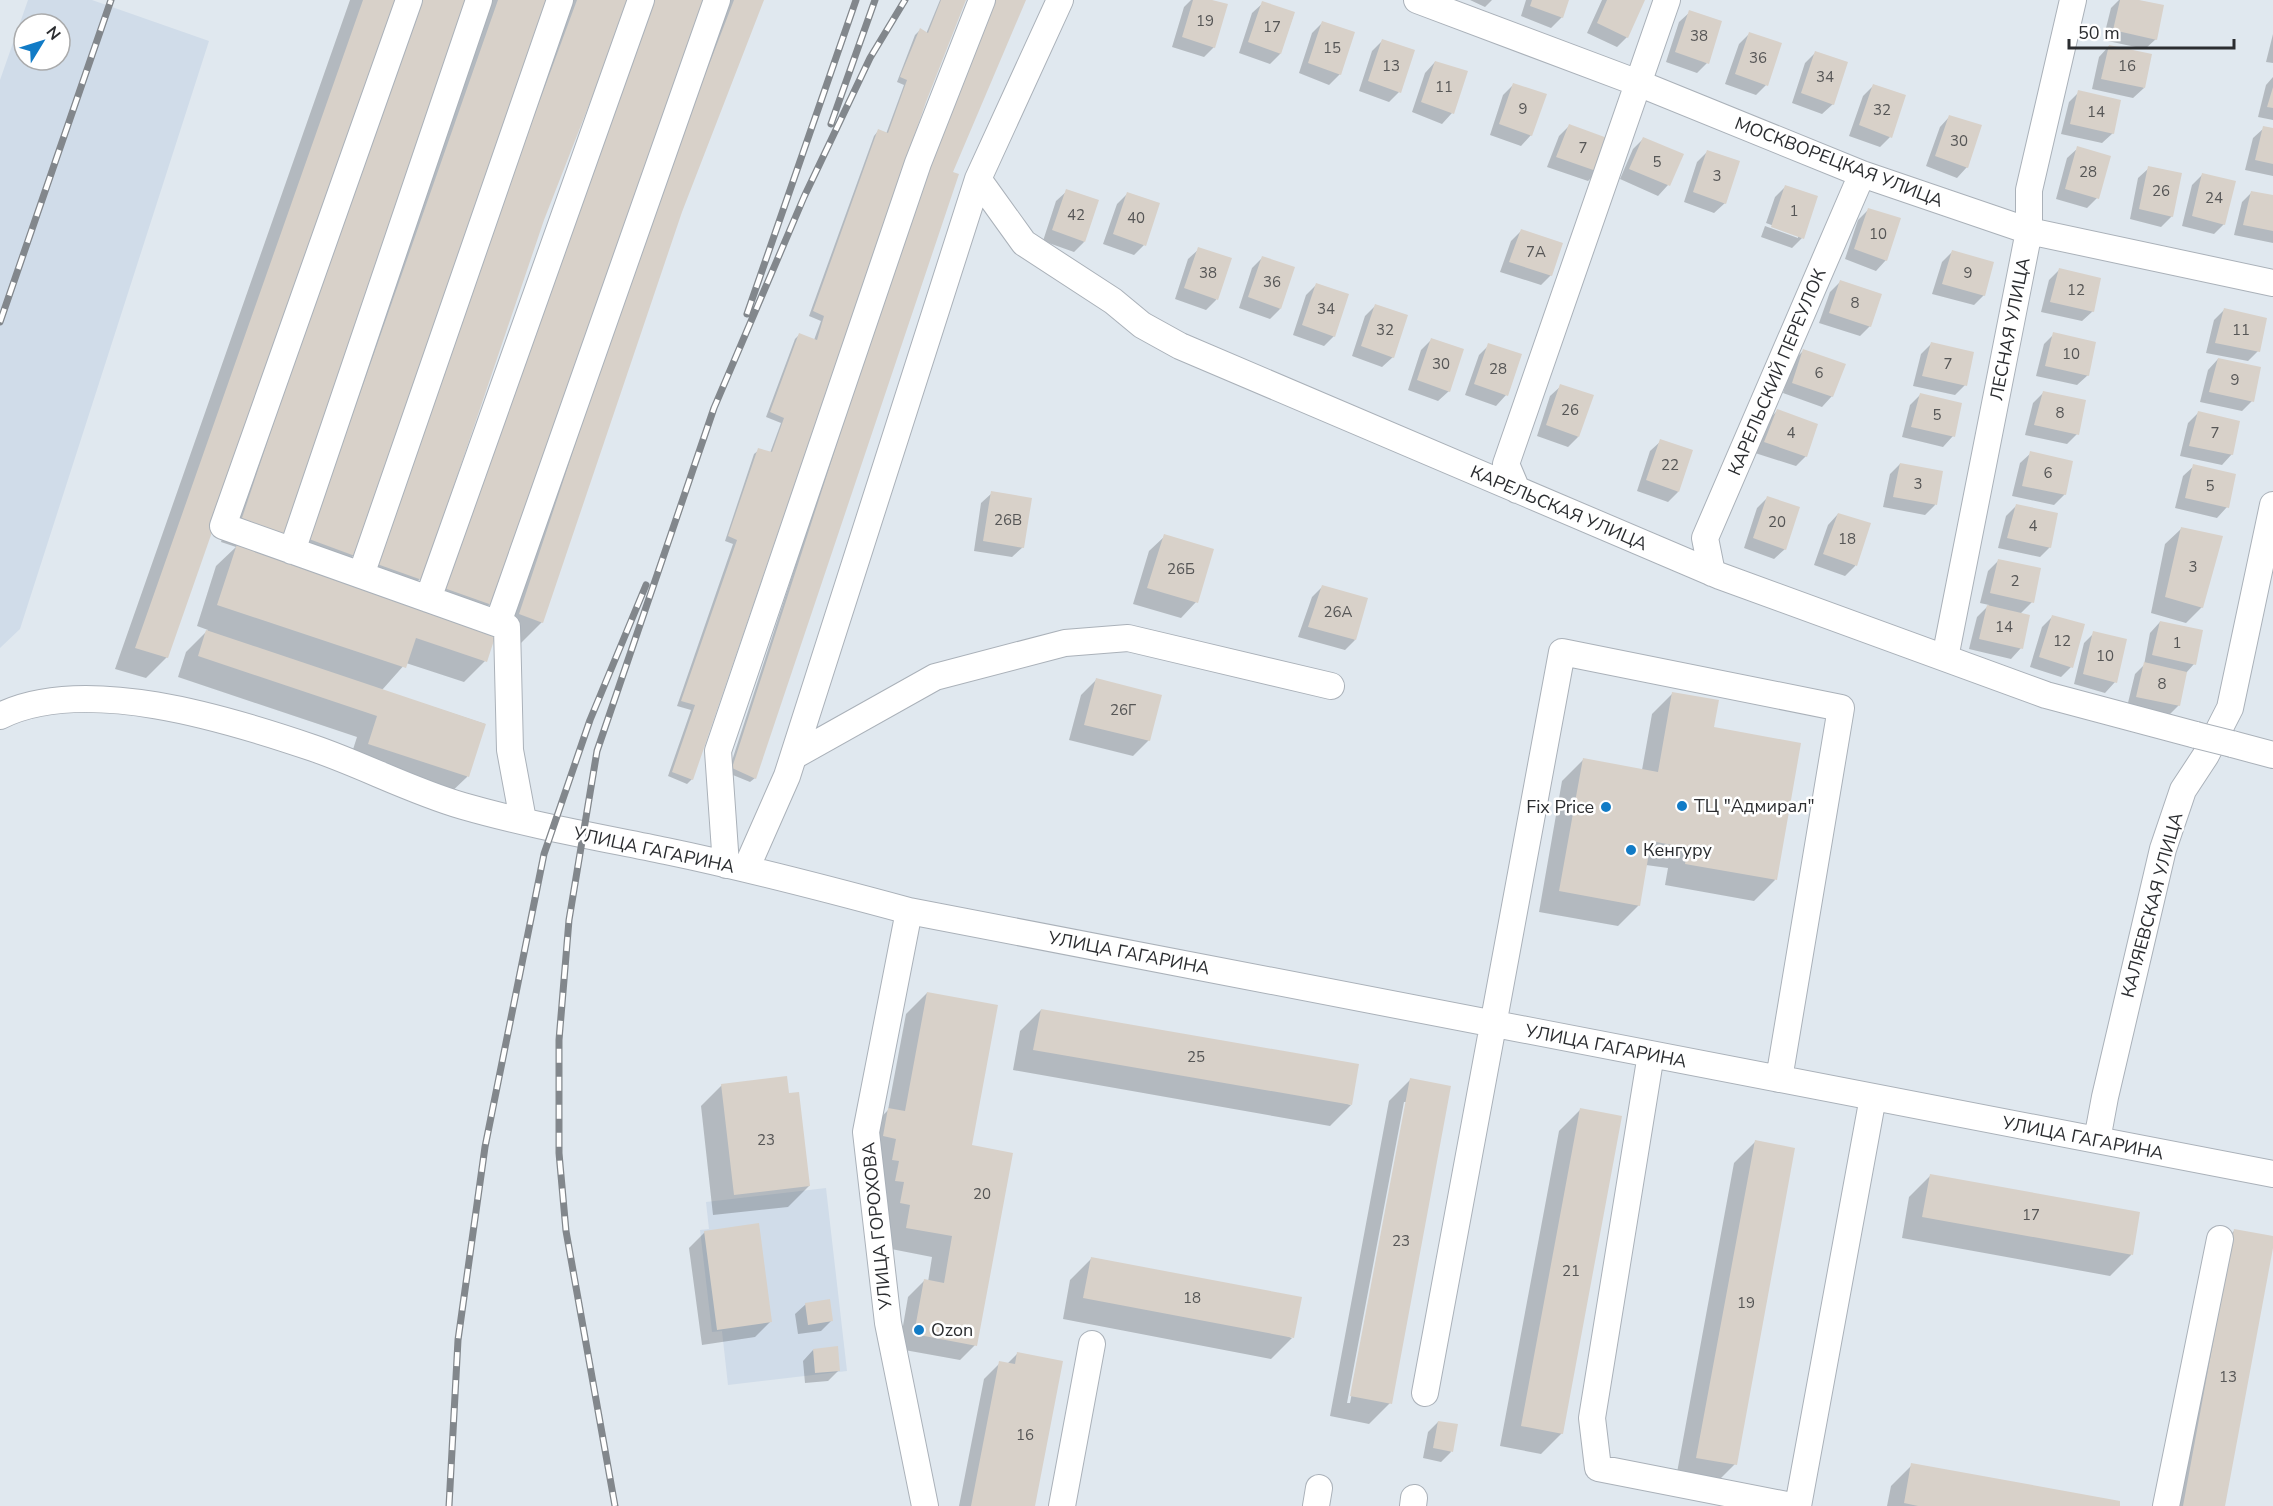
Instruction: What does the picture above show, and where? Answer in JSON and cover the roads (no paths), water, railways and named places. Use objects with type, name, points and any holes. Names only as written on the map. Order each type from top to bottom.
[{"type":"street","points":[[409,0],[223,526],[507,627],[510,750],[523,820]]},
{"type":"street","points":[[292,550],[479,0]]},
{"type":"street","points":[[362,575],[560,0]]},
{"type":"street","points":[[428,599],[641,0]]},
{"type":"street","points":[[498,623],[717,0]]},
{"type":"street","points":[[736,867],[718,751],[918,163],[982,0]]},
{"type":"street","points":[[736,867],[794,756],[978,180],[1060,0]]},
{"type":"street","name":"МОСКВОРЕЦКАЯ УЛИЦА","points":[[1417,0],[1638,83],[1862,174],[2029,231],[2273,283]]},
{"type":"street","points":[[1517,490],[1506,464],[1667,0]]},
{"type":"street","name":"ЛЕСНАЯ УЛИЦА","points":[[1946,658],[2029,231],[2030,190],[2073,0]]},
{"type":"street","name":"КАРЕЛЬСКИЙ ПЕРЕУЛОК","points":[[1712,573],[1705,538],[1862,174]]},
{"type":"street","name":"КАРЕЛЬСКАЯ УЛИЦА","points":[[978,180],[1024,243],[1113,301],[1142,325],[1180,346],[1712,573],[2046,695],[2273,755]]},
{"type":"street","name":"КАЛЯЕВСКАЯ УЛИЦА","points":[[2097,1140],[2163,849],[2183,790],[2206,755],[2230,708],[2273,505]]},
{"type":"street","points":[[794,756],[935,677],[1065,643],[1128,638],[1331,686]]},
{"type":"street","points":[[1425,1393],[1562,652],[1841,708],[1779,1079]]},
{"type":"street","name":"УЛИЦА ГАГАРИНА","points":[[0,716],[37,703],[84,698],[133,701],[180,710],[313,748],[461,805],[581,836],[736,867],[909,911],[2273,1174]]},
{"type":"street","name":"УЛИЦА ГОРОХОВА","points":[[909,911],[866,1132],[888,1323],[925,1506]]},
{"type":"street","points":[[1651,1054],[1592,1418],[1598,1468],[1778,1505]]},
{"type":"street","points":[[1798,1506],[1873,1097]]},
{"type":"street","points":[[2166,1506],[2220,1239]]},
{"type":"street","points":[[1062,1506],[1092,1344]]},
{"type":"railway","points":[[0,322],[111,0]]},
{"type":"railway","points":[[747,314],[856,0]]},
{"type":"railway","points":[[831,124],[875,0]]},
{"type":"railway","points":[[615,1506],[566,1231],[559,1153],[559,1040],[569,920],[597,751],[714,408],[804,197],[870,58],[905,0]]},
{"type":"railway","points":[[449,1506],[458,1340],[485,1147],[544,854],[590,720],[646,585]]},
{"type":"place","name":"ТЦ \"Адмирал\"","points":[[1682,806]]},
{"type":"place","name":"Fix Price","points":[[1606,807]]},
{"type":"place","name":"Кенгуру","points":[[1631,850]]},
{"type":"place","name":"Ozon","points":[[919,1330]]}]
